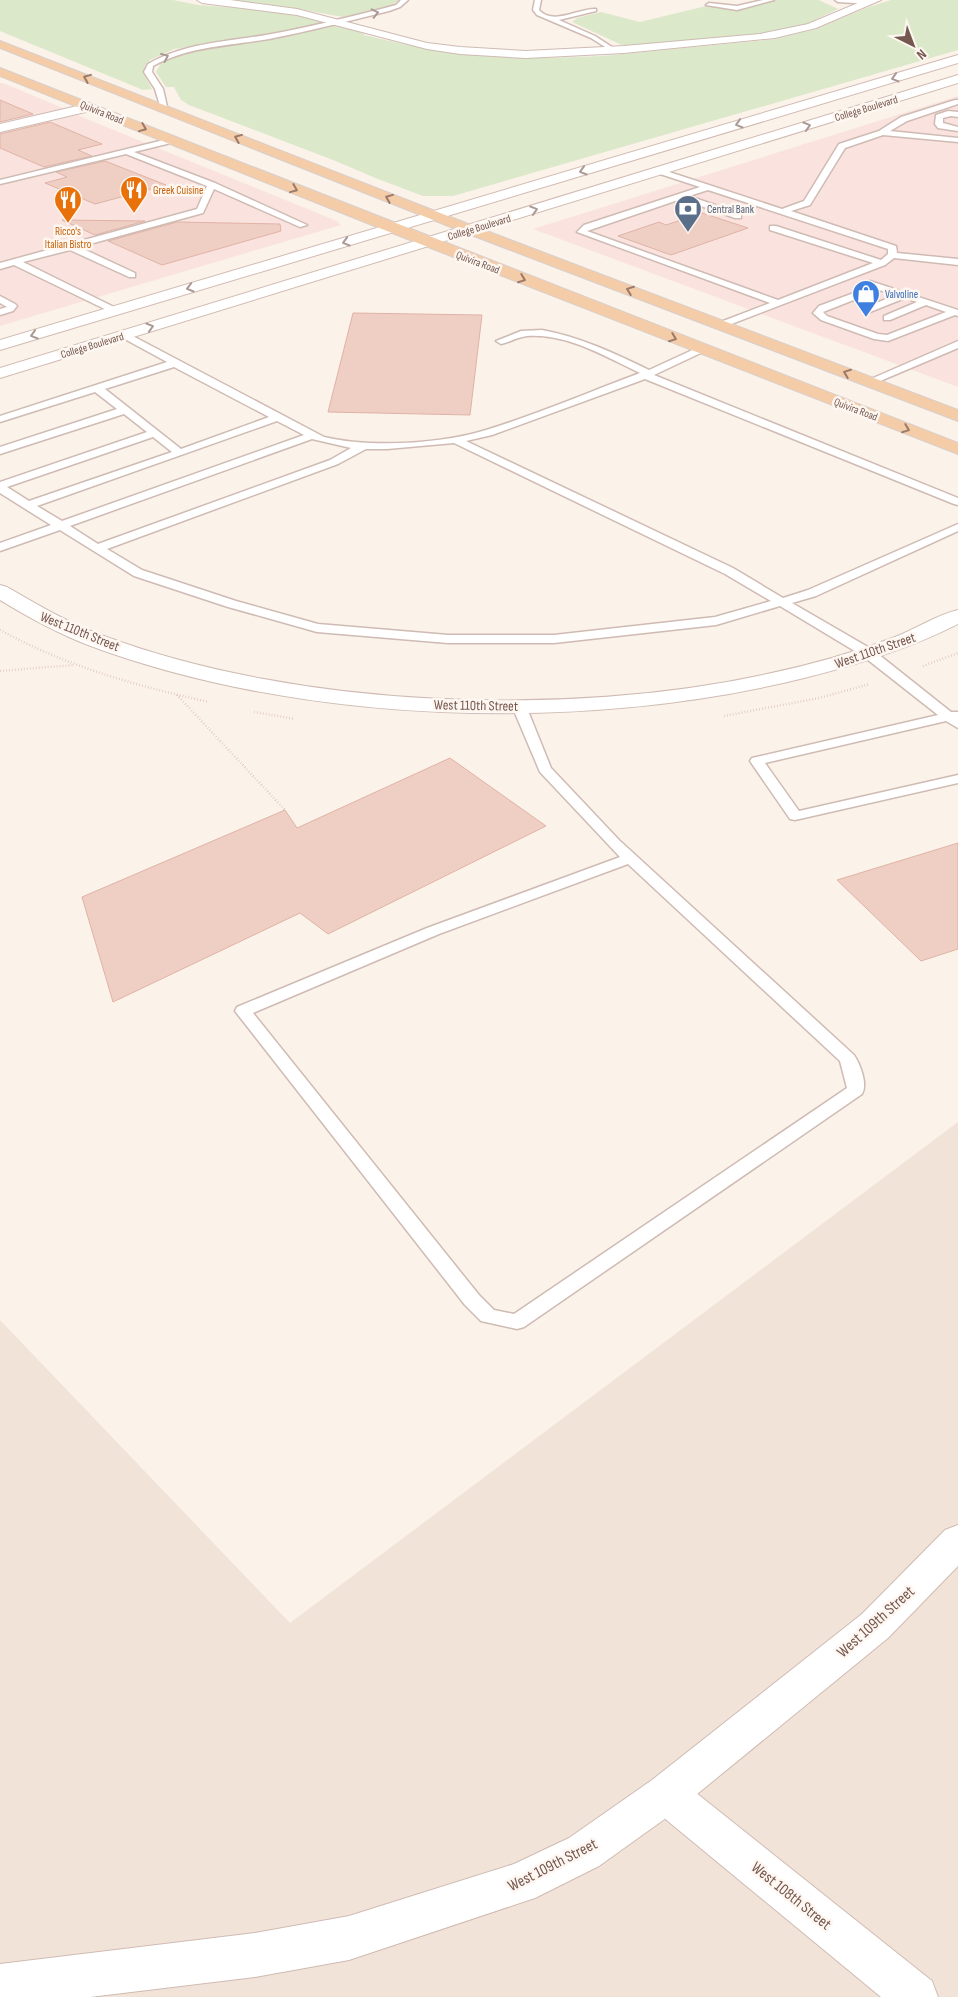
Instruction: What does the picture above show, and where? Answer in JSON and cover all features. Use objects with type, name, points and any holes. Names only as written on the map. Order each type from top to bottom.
[{"type":"main road","points":[[202,0],[288,10],[401,41],[462,51],[543,55],[616,51],[788,32],[818,23],[873,1]]},
{"type":"main road","name":"Quivira Road","points":[[0,44],[470,230],[958,416]]},
{"type":"main road","name":"College Boulevard","points":[[0,345],[958,58]]},
{"type":"main road","name":"Quivira Road","points":[[0,72],[427,242],[958,449]]},
{"type":"main road","name":"College Boulevard","points":[[0,373],[958,79]]},
{"type":"main road","points":[[0,128],[90,107]]},
{"type":"main road","name":"West 110th Street","points":[[0,591],[37,614],[96,640],[161,662],[242,682],[310,694],[397,703],[462,706],[566,705],[654,699],[727,689],[808,672],[868,653],[933,629],[958,616]]},
{"type":"main road","name":"West 109th Street","points":[[0,1986],[108,1986],[255,1955],[349,1938],[510,1886],[584,1852],[666,1794],[874,1626],[958,1541]]},
{"type":"main road","name":"West 108th Street","points":[[666,1794],[916,1997]]},
{"type":"lane","points":[[165,109],[159,88],[148,72],[150,65],[162,57],[178,51],[270,36],[336,22],[386,10],[398,6],[405,0]]},
{"type":"lane","points":[[538,0],[536,10],[539,14],[588,34],[616,51]]},
{"type":"lane","points":[[709,5],[737,8],[771,0]]},
{"type":"lane","points":[[829,0],[847,10]]},
{"type":"lane","points":[[838,0],[873,1]]},
{"type":"lane","points":[[550,20],[594,10]]},
{"type":"lane","points":[[781,212],[808,203],[842,146],[882,133],[904,120],[944,106],[956,109]]},
{"type":"lane","points":[[944,106],[956,109]]},
{"type":"lane","points":[[956,109],[939,117],[938,121],[941,126],[958,128]]},
{"type":"lane","points":[[956,109],[952,123],[958,128]]},
{"type":"lane","points":[[882,133],[958,140]]},
{"type":"lane","points":[[0,182],[172,140]]},
{"type":"lane","points":[[126,151],[212,185],[303,225]]},
{"type":"lane","points":[[660,171],[893,248],[892,255],[882,263],[721,325]]},
{"type":"lane","points":[[0,173],[15,179]]},
{"type":"lane","points":[[0,266],[200,211],[212,185]]},
{"type":"lane","points":[[708,187],[587,227],[581,232],[779,303]]},
{"type":"lane","points":[[681,196],[738,216]]},
{"type":"lane","points":[[773,228],[882,263]]},
{"type":"lane","points":[[71,247],[132,275]]},
{"type":"lane","points":[[892,255],[958,262]]},
{"type":"lane","points":[[15,262],[115,310]]},
{"type":"lane","points":[[848,276],[956,312]]},
{"type":"lane","points":[[880,287],[818,311],[820,316],[851,324],[877,337],[888,338],[956,312]]},
{"type":"lane","points":[[905,295],[872,312],[915,298]]},
{"type":"lane","points":[[0,299],[12,306],[10,309],[0,312]]},
{"type":"lane","points":[[887,318],[926,302]]},
{"type":"lane","points":[[501,341],[525,333],[559,336],[958,502]]},
{"type":"lane","points":[[124,335],[320,439],[345,444],[387,446],[456,440],[488,433],[647,374],[702,349]]},
{"type":"lane","points":[[869,382],[958,344]]},
{"type":"lane","points":[[0,419],[175,363]]},
{"type":"lane","points":[[97,388],[180,453]]},
{"type":"lane","points":[[0,451],[125,410]]},
{"type":"lane","points":[[28,505],[278,418]]},
{"type":"lane","points":[[0,487],[155,433]]},
{"type":"lane","points":[[0,547],[313,435]]},
{"type":"lane","points":[[456,440],[729,571],[868,653],[955,718]]},
{"type":"lane","points":[[97,548],[334,462],[365,445]]},
{"type":"lane","points":[[0,487],[138,573],[232,604],[318,628],[448,638],[554,639],[716,621],[812,593],[958,527]]},
{"type":"lane","points":[[519,706],[545,769],[630,858],[848,1059],[854,1076],[856,1090],[517,1322],[488,1316],[466,1292],[243,1011],[433,931],[630,858]]},
{"type":"lane","points":[[955,718],[757,761],[795,816],[958,779]]},
{"type":"path","points":[[0,630],[76,664],[0,671]]},
{"type":"path","points":[[176,695],[285,810]]},
{"type":"shaded area","points":[[0,83],[3,83],[65,109],[0,123]]},
{"type":"shaded area","points":[[958,96],[958,387],[533,229]]},
{"type":"shaded area","points":[[77,115],[337,221],[341,225],[0,326],[0,133]]},
{"type":"shaded area","points":[[958,1122],[958,1997],[0,1997],[0,1320],[290,1623]]},
{"type":"green space","points":[[0,0],[173,0],[198,5],[286,12],[325,22],[277,34],[174,49],[150,60],[145,65],[143,73],[152,89],[143,90],[0,31]]},
{"type":"green space","points":[[232,0],[400,0],[388,8],[343,17],[288,7]]},
{"type":"green space","points":[[775,0],[819,0],[838,9],[802,26],[765,34],[624,46],[572,22],[577,18],[601,12],[640,22],[706,6],[735,9]]},
{"type":"green space","points":[[891,0],[958,0],[958,50],[453,196],[423,196],[189,105],[181,100],[174,87],[166,87],[156,72],[161,63],[180,53],[262,40],[328,25],[339,25],[364,35],[407,45],[471,54],[549,58],[602,56],[776,39],[816,29],[866,8]]},
{"type":"building","points":[[0,100],[33,114],[0,122]]},
{"type":"building","points":[[50,122],[102,144],[78,150],[92,156],[44,167],[0,148],[0,134]]},
{"type":"building","points":[[105,161],[166,185],[95,204],[45,183],[67,177],[56,172]]},
{"type":"building","name":"Central Bank","points":[[702,213],[748,228],[671,255],[618,236],[659,222],[666,225]]},
{"type":"building","points":[[62,220],[145,221],[95,235]]},
{"type":"building","points":[[177,222],[280,224],[281,231],[162,265],[108,241]]},
{"type":"building","points":[[353,313],[482,315],[470,415],[328,412]]},
{"type":"building","points":[[450,758],[546,826],[328,934],[300,913],[113,1002],[82,897],[285,810],[297,828]]},
{"type":"building","points":[[958,843],[958,949],[921,961],[837,880]]},
{"type":"place","name":"Greek Cuisine","points":[[134,214]]},
{"type":"place","name":"Ricco's Italian Bistro","points":[[68,224]]},
{"type":"place","name":"Central Bank","points":[[688,233]]},
{"type":"place","name":"Valvoline","points":[[866,318]]}]
